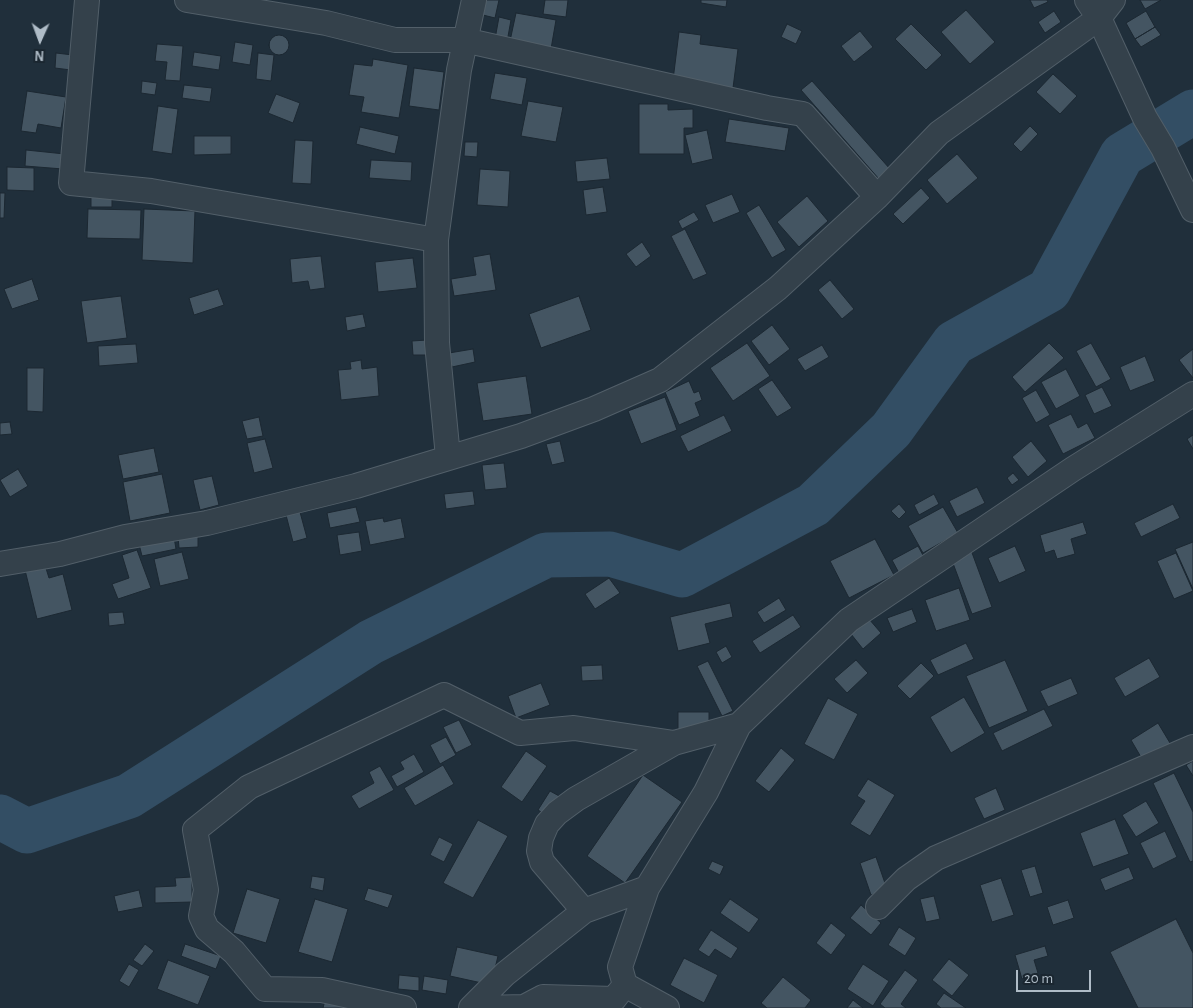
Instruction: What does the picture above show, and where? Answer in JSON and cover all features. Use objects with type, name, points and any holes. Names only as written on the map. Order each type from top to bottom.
[{"type":"street","points":[[87,0],[71,183],[150,191],[436,240]]},
{"type":"street","points":[[187,0],[326,23],[395,40],[464,40],[747,104],[803,114],[877,197]]},
{"type":"street","points":[[448,457],[437,343],[436,240],[446,151],[464,40],[474,0]]},
{"type":"street","points":[[0,564],[60,554],[125,536],[207,523],[356,486],[521,436],[594,409],[660,380],[778,288],[877,197],[939,133],[1100,6],[1145,118],[1163,148],[1193,210]]},
{"type":"street","points":[[667,1008],[625,985],[620,967],[647,888],[706,792],[739,725],[849,620],[1073,469],[1193,394]]},
{"type":"street","points":[[404,1008],[322,990],[265,989],[234,952],[207,929],[202,916],[206,890],[195,830],[249,787],[444,695],[520,733],[574,728],[674,743]]},
{"type":"street","points":[[584,911],[542,862],[539,851],[541,838],[547,824],[557,813],[576,799],[674,743],[739,725]]},
{"type":"street","points":[[878,907],[906,879],[936,858],[1193,747]]},
{"type":"street","points":[[471,1008],[505,974],[584,911],[647,888]]},
{"type":"street","points":[[482,1008],[524,1007],[543,997],[614,1000],[625,985]]},
{"type":"building","points":[[486,0],[499,0],[495,18],[483,15]]},
{"type":"building","points":[[545,0],[568,0],[566,17],[543,14]]},
{"type":"building","points":[[701,0],[727,0],[726,7],[701,3]]},
{"type":"building","points":[[1030,0],[1047,0],[1048,2],[1034,8]]},
{"type":"building","points":[[1140,0],[1161,0],[1145,9]]},
{"type":"building","points":[[966,10],[995,42],[970,64],[941,32]]},
{"type":"building","points":[[1054,11],[1061,22],[1045,33],[1038,22]]},
{"type":"building","points":[[1146,11],[1155,27],[1135,39],[1126,23]]},
{"type":"building","points":[[516,13],[556,20],[551,49],[510,41]]},
{"type":"building","points":[[499,17],[511,20],[507,42],[495,39]]},
{"type":"building","points":[[787,24],[802,31],[796,44],[781,37]]},
{"type":"building","points":[[911,24],[942,55],[926,70],[895,39]]},
{"type":"building","points":[[1155,27],[1161,35],[1141,47],[1135,39]]},
{"type":"building","points":[[860,31],[873,47],[854,62],[841,46]]},
{"type":"building","points":[[679,32],[701,35],[700,44],[738,49],[733,88],[673,80]]},
{"type":"building","points":[[279,35],[286,38],[289,45],[286,52],[279,55],[272,52],[269,45],[272,38]]},
{"type":"building","points":[[235,42],[253,45],[250,65],[232,62]]},
{"type":"building","points":[[157,44],[183,46],[180,81],[165,80],[167,62],[155,61]]},
{"type":"building","points":[[194,52],[221,56],[219,70],[192,66]]},
{"type":"building","points":[[56,53],[73,55],[71,70],[55,68]]},
{"type":"building","points":[[258,53],[274,55],[271,81],[256,79]]},
{"type":"building","points":[[373,59],[408,65],[399,118],[361,112],[364,97],[349,95],[354,64],[372,66]]},
{"type":"building","points":[[414,68],[444,72],[439,110],[409,106]]},
{"type":"building","points":[[495,73],[527,78],[522,105],[490,99]]},
{"type":"building","points":[[1053,74],[1077,96],[1060,114],[1036,92]]},
{"type":"building","points":[[142,81],[157,83],[155,95],[141,93]]},
{"type":"building","points":[[812,81],[890,169],[879,179],[801,90]]},
{"type":"building","points":[[184,85],[212,88],[210,102],[182,98]]},
{"type":"building","points":[[27,91],[66,97],[61,128],[38,124],[36,133],[21,131]]},
{"type":"building","points":[[276,94],[300,103],[293,123],[268,113]]},
{"type":"building","points":[[528,101],[563,107],[556,142],[521,136]]},
{"type":"building","points":[[639,104],[668,104],[668,110],[693,109],[693,128],[684,128],[684,154],[639,154]]},
{"type":"building","points":[[158,106],[178,109],[172,154],[152,151]]},
{"type":"building","points":[[729,119],[789,128],[785,151],[725,142]]},
{"type":"building","points":[[1030,126],[1038,134],[1021,152],[1013,144]]},
{"type":"building","points":[[360,127],[399,136],[395,154],[356,144]]},
{"type":"building","points":[[707,130],[713,159],[692,164],[685,135]]},
{"type":"building","points":[[194,136],[231,136],[231,154],[194,155]]},
{"type":"building","points":[[295,140],[313,141],[311,184],[292,183]]},
{"type":"building","points":[[465,142],[478,142],[477,157],[464,156]]},
{"type":"building","points":[[26,150],[65,154],[63,169],[25,166]]},
{"type":"building","points":[[957,154],[978,178],[947,204],[927,180]]},
{"type":"building","points":[[607,158],[610,179],[577,182],[575,161]]},
{"type":"building","points":[[371,160],[412,162],[411,181],[369,178]]},
{"type":"building","points":[[7,167],[34,168],[34,191],[7,190]]},
{"type":"building","points":[[480,169],[510,171],[508,207],[477,205]]},
{"type":"building","points":[[603,187],[607,212],[586,215],[583,190]]},
{"type":"building","points":[[921,188],[930,198],[903,224],[893,214]]},
{"type":"building","points":[[0,193],[5,193],[4,218],[0,218]]},
{"type":"building","points":[[732,194],[740,212],[713,223],[705,205]]},
{"type":"building","points":[[91,196],[112,196],[112,207],[91,207]]},
{"type":"building","points":[[807,196],[828,221],[799,247],[777,222]]},
{"type":"building","points":[[759,205],[786,250],[772,258],[746,213]]},
{"type":"building","points":[[88,209],[141,210],[140,239],[87,238]]},
{"type":"building","points":[[144,209],[195,211],[193,263],[142,260]]},
{"type":"building","points":[[694,212],[699,220],[682,229],[678,221]]},
{"type":"building","points":[[685,229],[707,274],[693,280],[671,236]]},
{"type":"building","points":[[642,242],[651,256],[636,267],[626,254]]},
{"type":"building","points":[[490,254],[496,290],[454,296],[451,279],[476,275],[473,257]]},
{"type":"building","points":[[321,256],[325,288],[310,290],[308,281],[292,283],[290,259]]},
{"type":"building","points":[[413,258],[417,288],[378,292],[375,262]]},
{"type":"building","points":[[32,279],[39,300],[12,309],[4,289]]},
{"type":"building","points":[[830,280],[854,309],[842,319],[818,290]]},
{"type":"building","points":[[218,289],[224,305],[194,315],[189,298]]},
{"type":"building","points":[[121,296],[127,338],[87,343],[81,301]]},
{"type":"building","points":[[579,296],[591,330],[541,348],[529,314]]},
{"type":"building","points":[[363,314],[366,327],[347,331],[345,317]]},
{"type":"building","points":[[772,325],[790,349],[769,365],[751,341]]},
{"type":"building","points":[[427,340],[427,355],[413,355],[412,341]]},
{"type":"building","points":[[747,343],[770,376],[733,401],[710,368]]},
{"type":"building","points":[[1049,343],[1064,358],[1025,392],[1012,377]]},
{"type":"building","points":[[1091,343],[1111,379],[1096,387],[1076,351]]},
{"type":"building","points":[[136,344],[138,363],[99,366],[98,346]]},
{"type":"building","points":[[822,345],[829,357],[805,371],[797,359]]},
{"type":"building","points":[[473,349],[475,362],[452,367],[449,353]]},
{"type":"building","points":[[1193,349],[1193,378],[1179,360]]},
{"type":"building","points":[[1145,356],[1155,381],[1130,391],[1120,367]]},
{"type":"building","points":[[361,360],[362,369],[377,367],[379,396],[341,400],[338,370],[351,369],[350,362]]},
{"type":"building","points":[[27,368],[44,368],[43,412],[27,411]]},
{"type":"building","points":[[1066,369],[1080,396],[1056,409],[1041,382]]},
{"type":"building","points":[[526,376],[532,414],[483,421],[477,383]]},
{"type":"building","points":[[772,380],[792,408],[777,417],[758,389]]},
{"type":"building","points":[[689,381],[694,393],[699,391],[702,400],[695,403],[700,416],[679,425],[665,392]]},
{"type":"building","points":[[1102,387],[1112,406],[1094,414],[1085,395]]},
{"type":"building","points":[[1036,390],[1050,415],[1036,423],[1022,398]]},
{"type":"building","points":[[665,397],[677,430],[641,444],[628,411]]},
{"type":"building","points":[[1071,414],[1078,428],[1087,423],[1095,438],[1063,454],[1048,425]]},
{"type":"building","points":[[724,415],[732,431],[688,452],[680,436]]},
{"type":"building","points":[[259,417],[263,436],[247,439],[242,421]]},
{"type":"building","points":[[10,422],[12,434],[0,435],[0,423]]},
{"type":"building","points":[[1193,435],[1193,449],[1187,439]]},
{"type":"building","points":[[265,439],[273,468],[254,473],[247,443]]},
{"type":"building","points":[[560,441],[565,462],[552,465],[546,444]]},
{"type":"building","points":[[1031,441],[1047,461],[1028,477],[1012,457]]},
{"type":"building","points":[[154,448],[159,472],[123,479],[118,455]]},
{"type":"building","points":[[504,463],[507,488],[485,490],[482,465]]},
{"type":"building","points":[[18,469],[28,486],[10,497],[0,480]]},
{"type":"building","points":[[1013,473],[1019,480],[1012,485],[1007,478]]},
{"type":"building","points":[[162,474],[170,513],[130,521],[123,482]]},
{"type":"building","points":[[212,476],[219,505],[200,510],[193,480]]},
{"type":"building","points":[[977,487],[985,503],[957,517],[949,501]]},
{"type":"building","points":[[473,491],[475,505],[446,509],[444,494]]},
{"type":"building","points":[[934,494],[939,504],[919,515],[914,505]]},
{"type":"building","points":[[899,504],[906,512],[899,519],[891,511]]},
{"type":"building","points":[[1173,504],[1180,518],[1141,537],[1134,523]]},
{"type":"building","points":[[356,507],[360,522],[330,528],[327,513]]},
{"type":"building","points":[[943,507],[958,533],[923,553],[908,526]]},
{"type":"building","points":[[300,512],[307,538],[293,542],[286,515]]},
{"type":"building","points":[[383,518],[384,522],[401,518],[405,538],[370,545],[365,521]]},
{"type":"building","points":[[1083,522],[1087,534],[1071,539],[1075,554],[1057,559],[1054,550],[1045,553],[1040,535]]},
{"type":"building","points":[[359,532],[362,551],[340,555],[337,535]]},
{"type":"building","points":[[198,536],[198,547],[179,548],[178,537]]},
{"type":"building","points":[[174,537],[176,549],[142,556],[139,544]]},
{"type":"building","points":[[875,539],[894,575],[849,598],[830,561]]},
{"type":"building","points":[[1193,542],[1193,589],[1175,549]]},
{"type":"building","points":[[918,546],[925,559],[899,573],[892,560]]},
{"type":"building","points":[[1015,546],[1026,571],[999,583],[988,558]]},
{"type":"building","points":[[137,550],[151,588],[118,599],[112,584],[129,578],[122,555]]},
{"type":"building","points":[[971,550],[992,607],[972,614],[951,558]]},
{"type":"building","points":[[182,552],[189,579],[160,586],[154,559]]},
{"type":"building","points":[[1176,553],[1193,591],[1174,599],[1157,561]]},
{"type":"building","points":[[45,565],[49,578],[63,574],[72,610],[37,619],[25,570]]},
{"type":"building","points":[[609,578],[620,593],[595,609],[585,594]]},
{"type":"building","points":[[959,588],[970,620],[936,631],[925,600]]},
{"type":"building","points":[[779,598],[786,610],[764,623],[757,612]]},
{"type":"building","points":[[730,603],[733,617],[705,624],[710,643],[678,651],[670,617]]},
{"type":"building","points":[[912,609],[917,622],[893,632],[887,618]]},
{"type":"building","points":[[123,612],[125,624],[109,626],[108,613]]},
{"type":"building","points":[[793,615],[801,627],[760,653],[752,641]]},
{"type":"building","points":[[869,619],[881,633],[863,649],[851,634]]},
{"type":"building","points":[[966,643],[974,659],[938,675],[930,660]]},
{"type":"building","points":[[726,646],[732,657],[722,663],[716,652]]},
{"type":"building","points":[[1149,658],[1160,677],[1125,697],[1114,678]]},
{"type":"building","points":[[856,660],[868,673],[847,693],[834,679]]},
{"type":"building","points":[[1005,660],[1028,711],[989,728],[966,676]]},
{"type":"building","points":[[708,661],[733,711],[722,716],[697,666]]},
{"type":"building","points":[[921,663],[934,676],[910,699],[897,686]]},
{"type":"building","points":[[602,665],[603,680],[582,681],[581,666]]},
{"type":"building","points":[[1071,678],[1078,694],[1048,707],[1040,691]]},
{"type":"building","points":[[541,683],[550,705],[516,718],[508,696]]},
{"type":"building","points":[[964,697],[985,733],[951,753],[930,717]]},
{"type":"building","points":[[828,698],[858,714],[834,760],[804,744]]},
{"type":"building","points":[[1044,709],[1053,726],[1002,751],[993,733]]},
{"type":"building","points":[[678,712],[709,712],[709,731],[678,731]]},
{"type":"building","points":[[459,720],[472,745],[456,753],[443,727]]},
{"type":"building","points":[[1158,723],[1173,748],[1145,764],[1131,740]]},
{"type":"building","points":[[446,737],[456,755],[440,764],[430,745]]},
{"type":"building","points":[[781,748],[795,760],[769,792],[755,781]]},
{"type":"building","points":[[526,751],[547,766],[522,802],[501,787]]},
{"type":"building","points":[[414,754],[424,772],[397,787],[391,776],[404,769],[400,762]]},
{"type":"building","points":[[1193,761],[1193,776],[1186,765]]},
{"type":"building","points":[[443,765],[454,784],[415,806],[404,788]]},
{"type":"building","points":[[380,766],[394,790],[359,809],[351,796],[374,783],[369,772]]},
{"type":"building","points":[[1174,773],[1193,812],[1193,861],[1190,862],[1153,783]]},
{"type":"building","points":[[643,775],[682,802],[625,883],[587,856]]},
{"type":"building","points":[[868,779],[895,795],[870,836],[850,824],[865,801],[857,796]]},
{"type":"building","points":[[996,788],[1005,810],[984,819],[974,798]]},
{"type":"building","points":[[550,791],[561,797],[549,817],[538,810]]},
{"type":"building","points":[[1146,801],[1159,823],[1136,837],[1122,815]]},
{"type":"building","points":[[1115,819],[1129,854],[1093,867],[1080,833]]},
{"type":"building","points":[[478,820],[508,836],[473,898],[443,883]]},
{"type":"building","points":[[1165,831],[1177,857],[1153,869],[1140,843]]},
{"type":"building","points":[[439,837],[453,844],[444,862],[430,855]]},
{"type":"building","points":[[876,857],[887,889],[871,895],[860,863]]},
{"type":"building","points":[[712,861],[724,866],[720,875],[708,869]]},
{"type":"building","points":[[1035,866],[1043,893],[1030,897],[1021,870]]},
{"type":"building","points":[[1129,867],[1134,879],[1105,891],[1100,879]]},
{"type":"building","points":[[312,876],[325,878],[323,891],[310,888]]},
{"type":"building","points":[[192,877],[192,902],[155,903],[155,887],[176,886],[175,878]]},
{"type":"building","points":[[1001,878],[1014,915],[992,922],[980,885]]},
{"type":"building","points":[[368,888],[393,895],[388,908],[364,900]]},
{"type":"building","points":[[247,889],[280,899],[266,943],[233,933]]},
{"type":"building","points":[[139,890],[143,907],[118,912],[114,896]]},
{"type":"building","points":[[934,896],[940,919],[926,922],[920,899]]},
{"type":"building","points":[[315,899],[348,909],[332,962],[298,952]]},
{"type":"building","points":[[730,899],[759,919],[749,933],[720,913]]},
{"type":"building","points":[[1068,900],[1074,918],[1053,925],[1047,907]]},
{"type":"building","points":[[861,905],[881,923],[871,935],[850,918]]},
{"type":"building","points":[[1176,919],[1193,953],[1193,1008],[1138,1008],[1110,952]]},
{"type":"building","points":[[831,923],[846,935],[831,955],[816,943]]},
{"type":"building","points":[[899,927],[916,938],[905,956],[888,945]]},
{"type":"building","points":[[711,930],[738,948],[731,959],[715,949],[709,957],[698,950]]},
{"type":"building","points":[[145,944],[154,951],[142,966],[133,960]]},
{"type":"building","points":[[185,944],[221,956],[216,969],[181,956]]},
{"type":"building","points":[[1045,946],[1048,956],[1034,960],[1038,973],[1022,979],[1015,955]]},
{"type":"building","points":[[457,947],[498,956],[491,985],[450,976]]},
{"type":"building","points":[[684,958],[718,975],[704,1003],[670,985]]},
{"type":"building","points":[[949,959],[969,975],[952,996],[932,980]]},
{"type":"building","points":[[168,960],[210,976],[198,1005],[157,989]]},
{"type":"building","points":[[129,964],[139,970],[129,987],[119,981]]},
{"type":"building","points":[[863,964],[889,981],[873,1006],[847,989]]},
{"type":"building","points":[[905,970],[918,980],[901,1004],[906,1008],[885,1008],[880,1004]]},
{"type":"building","points":[[399,975],[419,977],[419,991],[398,989]]},
{"type":"building","points":[[424,976],[448,980],[446,994],[422,990]]},
{"type":"building","points":[[783,977],[811,1000],[805,1008],[767,1008],[761,1003]]},
{"type":"building","points":[[944,993],[966,1008],[941,1008],[936,1004]]},
{"type":"building","points":[[325,1000],[351,1008],[323,1008]]},
{"type":"building","points":[[853,1000],[863,1008],[847,1008]]},
{"type":"waterway","points":[[0,817],[27,831],[129,796],[371,642],[546,555],[610,554],[682,575],[813,505],[891,430],[954,343],[1049,290],[1122,155],[1193,112]]}]
